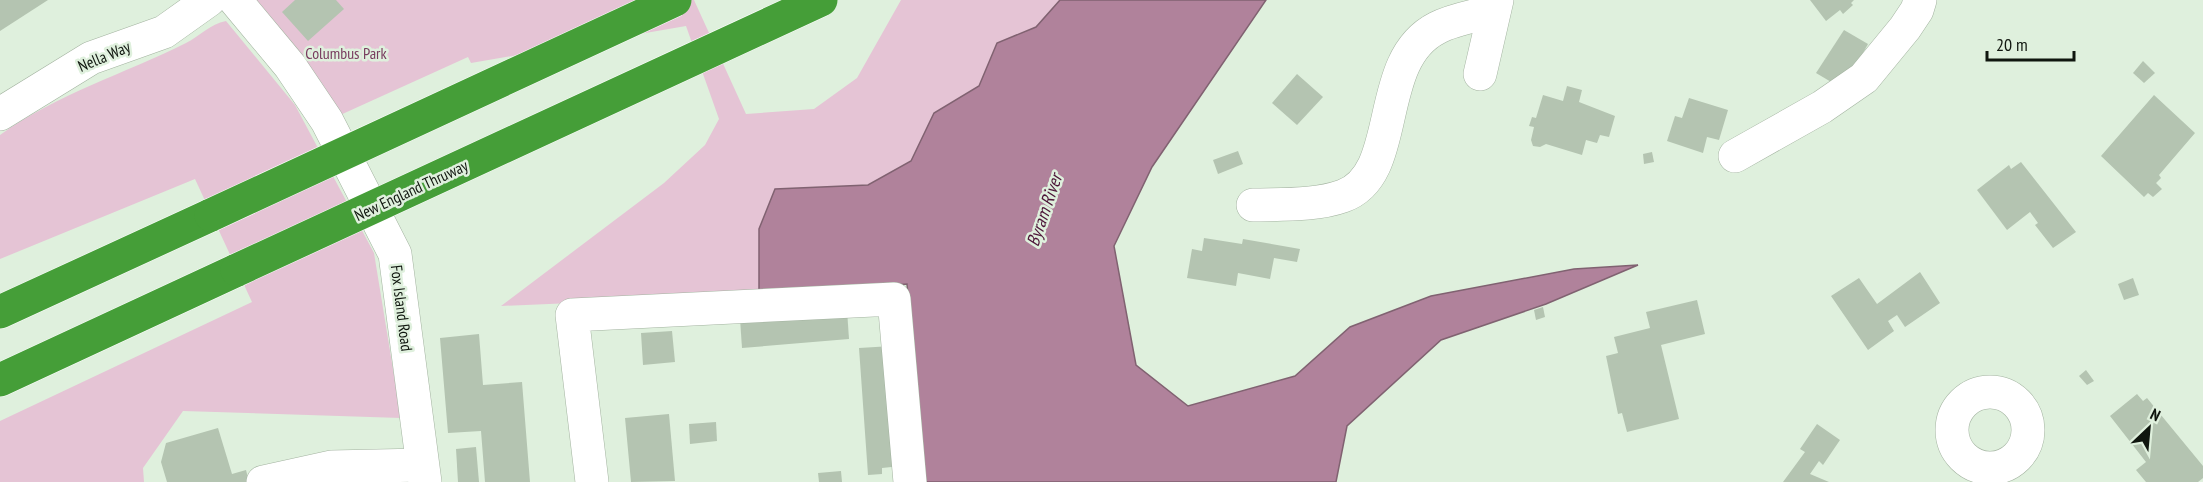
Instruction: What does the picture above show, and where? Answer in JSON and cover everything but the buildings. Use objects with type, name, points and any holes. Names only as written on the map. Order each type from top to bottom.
[{"type":"highway","points":[[0,312],[675,0]]},
{"type":"highway","name":"New England Thruway","points":[[0,380],[821,0]]},
{"type":"street","name":"Nella Way","points":[[0,114],[91,58],[164,32],[209,0]]},
{"type":"street","name":"Fox Island Road","points":[[235,0],[290,66],[327,121],[395,254],[423,474]]},
{"type":"street","points":[[1735,156],[1822,107],[1864,78],[1905,28],[1917,10],[1920,0]]},
{"type":"street","points":[[1480,74],[1495,6]]},
{"type":"street","points":[[1252,205],[1322,202],[1346,196],[1363,182],[1385,139],[1394,88],[1407,54],[1436,28],[1495,6]]},
{"type":"street","points":[[592,482],[572,315],[894,299],[910,482]]},
{"type":"street","points":[[263,482],[331,467],[423,474]]},
{"type":"green space","name":"Columbus Park","points":[[242,0],[694,0],[746,114],[814,109],[857,78],[901,0],[1060,0],[1036,27],[997,43],[979,86],[934,113],[911,161],[868,185],[775,189],[759,295],[501,306],[664,183],[705,145],[719,119],[686,26],[471,63],[468,57],[327,121]]},
{"type":"green space","points":[[226,21],[295,105],[374,253],[401,418],[183,411],[143,468],[144,482],[0,482],[0,421],[252,302],[195,179],[0,259],[0,135],[44,108],[163,54],[186,43],[210,27]]},
{"type":"water","name":"Byram River","points":[[1060,0],[1266,0],[1152,167],[1114,246],[1136,365],[1188,406],[1295,376],[1350,327],[1431,296],[1574,269],[1638,265],[1546,304],[1441,340],[1347,426],[1336,482],[925,482],[907,284],[759,295],[759,229],[775,189],[868,185],[911,161],[934,113],[979,86],[997,43],[1036,27]]}]
